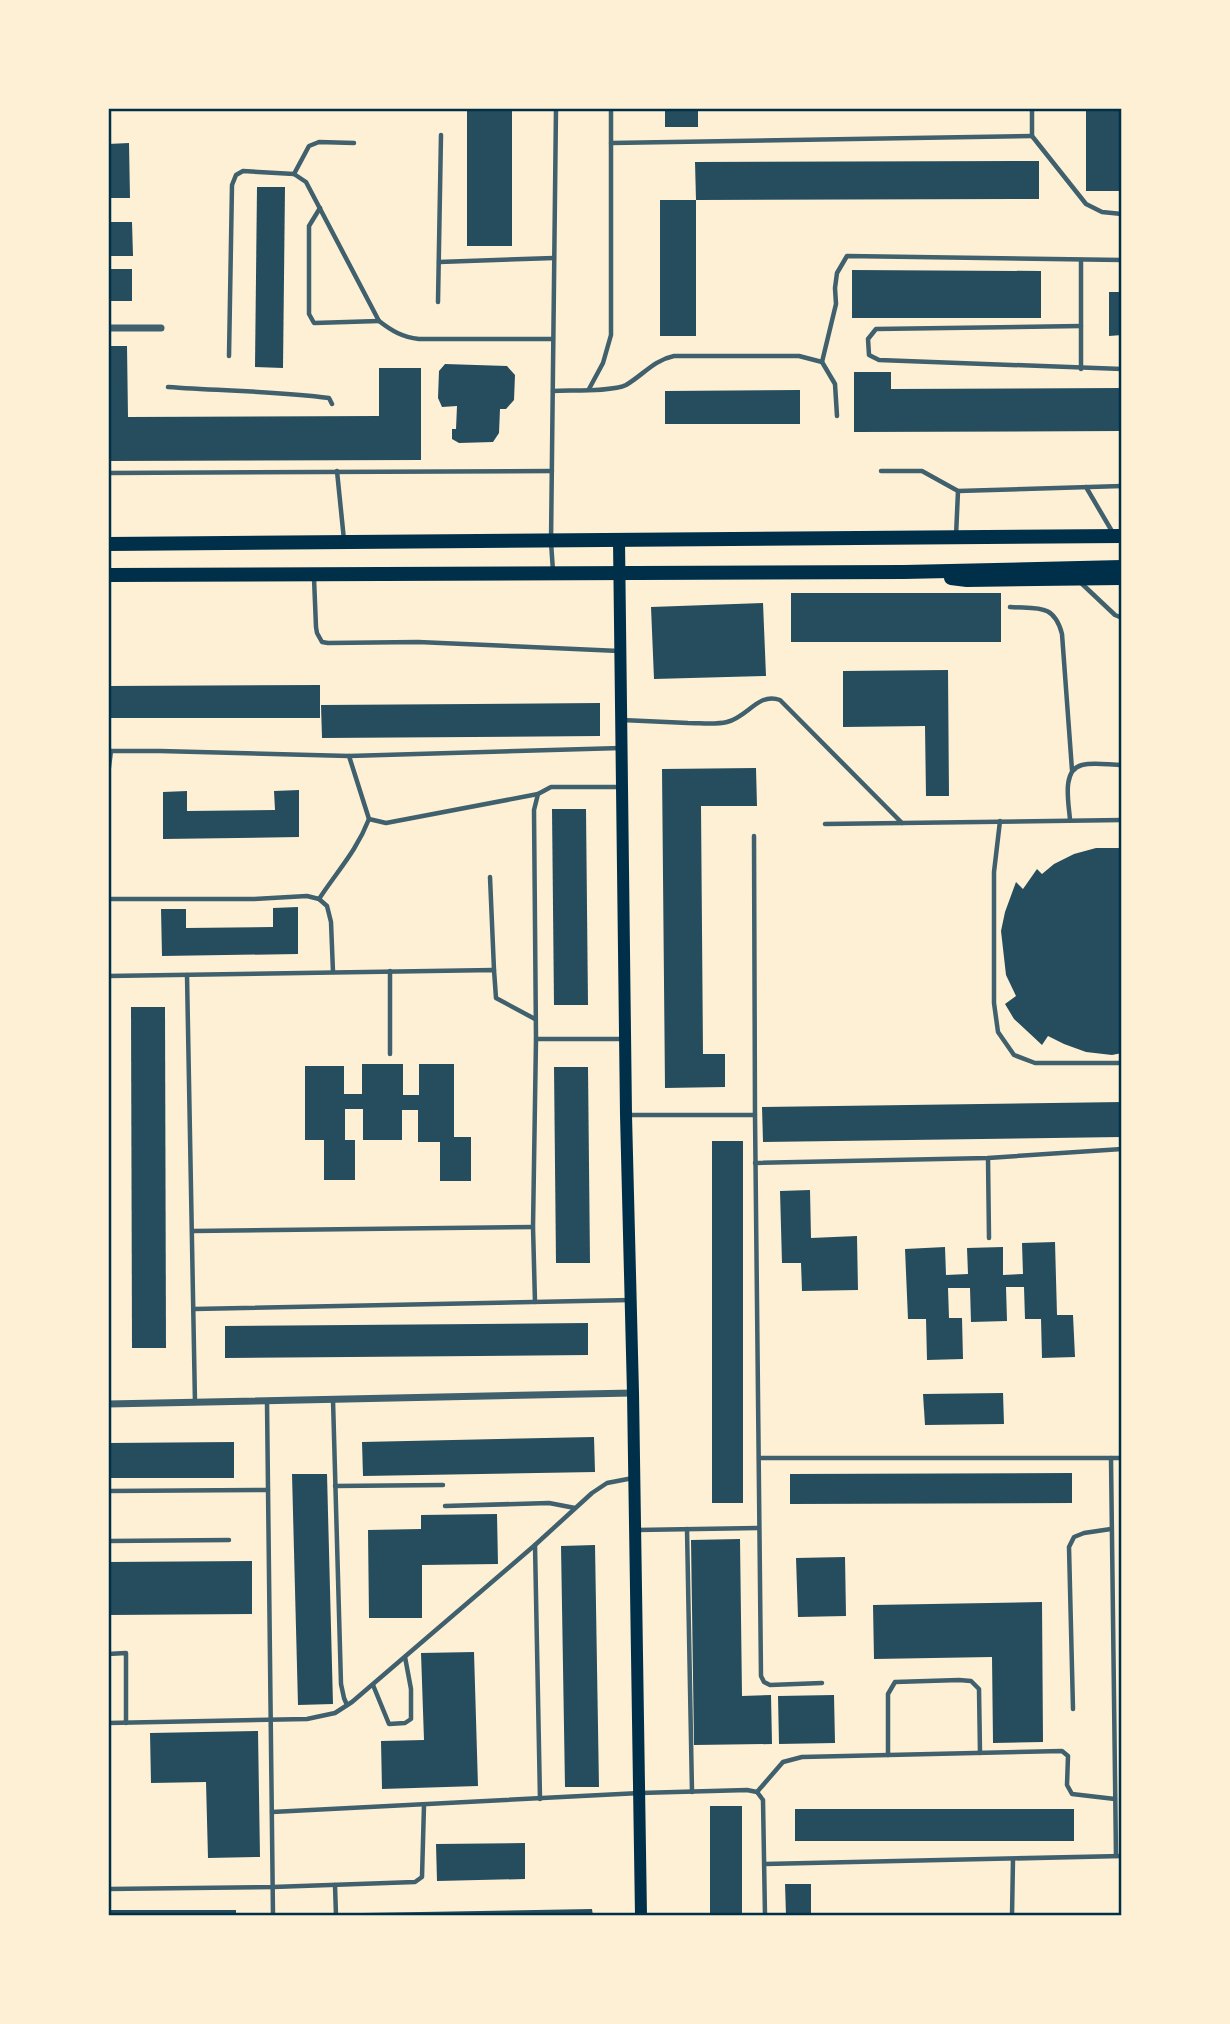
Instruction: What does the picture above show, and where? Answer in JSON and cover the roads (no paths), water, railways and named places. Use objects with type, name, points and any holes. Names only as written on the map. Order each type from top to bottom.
[{"type":"main road","points":[[108,544],[1119,536]]},
{"type":"main road","points":[[619,541],[626,1115],[641,1916]]},
{"type":"main road","points":[[108,575],[904,572],[1122,567]]},
{"type":"main road","points":[[904,572],[967,580],[1122,578]]},
{"type":"street","points":[[108,328],[161,328]]},
{"type":"street","points":[[108,1404],[633,1393]]},
{"type":"lane","points":[[553,572],[551,542],[556,108]]},
{"type":"lane","points":[[589,389],[603,363],[611,335],[611,108]]},
{"type":"lane","points":[[1032,108],[1032,136],[1086,204],[1102,212],[1122,214]]},
{"type":"lane","points":[[438,302],[440,135]]},
{"type":"lane","points":[[611,142],[1032,136]]},
{"type":"lane","points":[[293,174],[309,146],[319,142],[354,142]]},
{"type":"lane","points":[[229,356],[232,185],[236,175],[243,171],[293,174],[306,182],[379,321],[390,330],[405,337],[419,339],[553,340]]},
{"type":"lane","points":[[320,208],[309,226],[309,314],[314,323],[379,321]]},
{"type":"lane","points":[[837,416],[835,384],[822,362],[836,304],[838,274],[847,256],[1122,260]]},
{"type":"lane","points":[[439,262],[554,258]]},
{"type":"lane","points":[[1081,260],[1082,369]]},
{"type":"lane","points":[[1081,326],[876,329],[868,339],[869,355],[879,360],[1122,369]]},
{"type":"lane","points":[[553,391],[625,386],[662,359],[674,356],[799,356],[822,362]]},
{"type":"lane","points":[[168,387],[297,394],[329,398],[332,404]]},
{"type":"lane","points":[[337,471],[345,543]]},
{"type":"lane","points":[[108,472],[552,471]]},
{"type":"lane","points":[[881,471],[922,471],[958,491],[1122,486]]},
{"type":"lane","points":[[1086,487],[1119,536]]},
{"type":"lane","points":[[956,538],[958,491]]},
{"type":"lane","points":[[314,574],[317,633],[322,642],[418,642],[620,651]]},
{"type":"lane","points":[[1077,579],[1115,615],[1122,618]]},
{"type":"lane","points":[[1010,607],[1040,609],[1054,614],[1059,621],[1072,770],[1069,777],[1070,820]]},
{"type":"lane","points":[[621,720],[708,724],[728,722],[750,710],[762,699],[771,697],[780,700],[902,823]]},
{"type":"lane","points":[[108,775],[110,751],[349,756],[622,748]]},
{"type":"lane","points":[[319,899],[350,858],[369,819],[349,756]]},
{"type":"lane","points":[[1072,770],[1082,765],[1122,765]]},
{"type":"lane","points":[[369,819],[386,822],[538,794],[551,788],[622,787]]},
{"type":"lane","points":[[535,1302],[534,810],[538,794]]},
{"type":"lane","points":[[825,824],[1122,820]]},
{"type":"lane","points":[[1000,821],[994,872],[994,1003],[998,1032],[1014,1055],[1035,1063],[1122,1063]]},
{"type":"lane","points":[[754,836],[761,1676],[764,1682],[770,1685],[822,1683]]},
{"type":"lane","points":[[490,877],[496,998],[535,1019]]},
{"type":"lane","points":[[108,899],[254,899],[307,896],[319,899],[327,906],[331,922],[333,972]]},
{"type":"lane","points":[[108,976],[494,970]]},
{"type":"lane","points":[[390,971],[390,1054]]},
{"type":"lane","points":[[187,975],[195,1403]]},
{"type":"lane","points":[[536,1039],[625,1039]]},
{"type":"lane","points":[[626,1115],[755,1115]]},
{"type":"lane","points":[[755,1163],[988,1157],[1122,1149]]},
{"type":"lane","points":[[988,1157],[989,1238]]},
{"type":"lane","points":[[193,1231],[533,1227]]},
{"type":"lane","points":[[194,1309],[631,1300]]},
{"type":"lane","points":[[333,1401],[341,1684],[347,1705]]},
{"type":"lane","points":[[267,1402],[273,1916]]},
{"type":"lane","points":[[759,1458],[1122,1458]]},
{"type":"lane","points":[[765,1864],[1119,1856],[1115,1799],[1111,1458]]},
{"type":"lane","points":[[108,1723],[307,1719],[335,1713],[372,1685],[607,1483],[634,1477]]},
{"type":"lane","points":[[335,1486],[443,1485]]},
{"type":"lane","points":[[108,1491],[268,1490]]},
{"type":"lane","points":[[445,1506],[549,1503],[576,1508]]},
{"type":"lane","points":[[635,1530],[758,1528]]},
{"type":"lane","points":[[687,1529],[692,1792]]},
{"type":"lane","points":[[1073,1709],[1069,1547],[1074,1537],[1111,1529]]},
{"type":"lane","points":[[108,1541],[229,1540]]},
{"type":"lane","points":[[535,1545],[540,1799]]},
{"type":"lane","points":[[108,1654],[126,1653],[127,1723]]},
{"type":"lane","points":[[372,1685],[388,1724],[405,1723],[411,1719],[411,1689],[405,1657]]},
{"type":"lane","points":[[888,1755],[888,1694],[895,1682],[959,1679],[971,1681],[979,1689],[980,1753]]},
{"type":"lane","points":[[272,1812],[640,1793],[757,1792],[783,1762],[802,1757],[1062,1751],[1068,1756],[1067,1785],[1072,1794],[1115,1799]]},
{"type":"lane","points":[[757,1792],[763,1800],[765,1916]]},
{"type":"lane","points":[[108,1889],[415,1882],[422,1877],[424,1804]]},
{"type":"lane","points":[[1012,1916],[1013,1859]]},
{"type":"lane","points":[[335,1885],[336,1916]]}]
